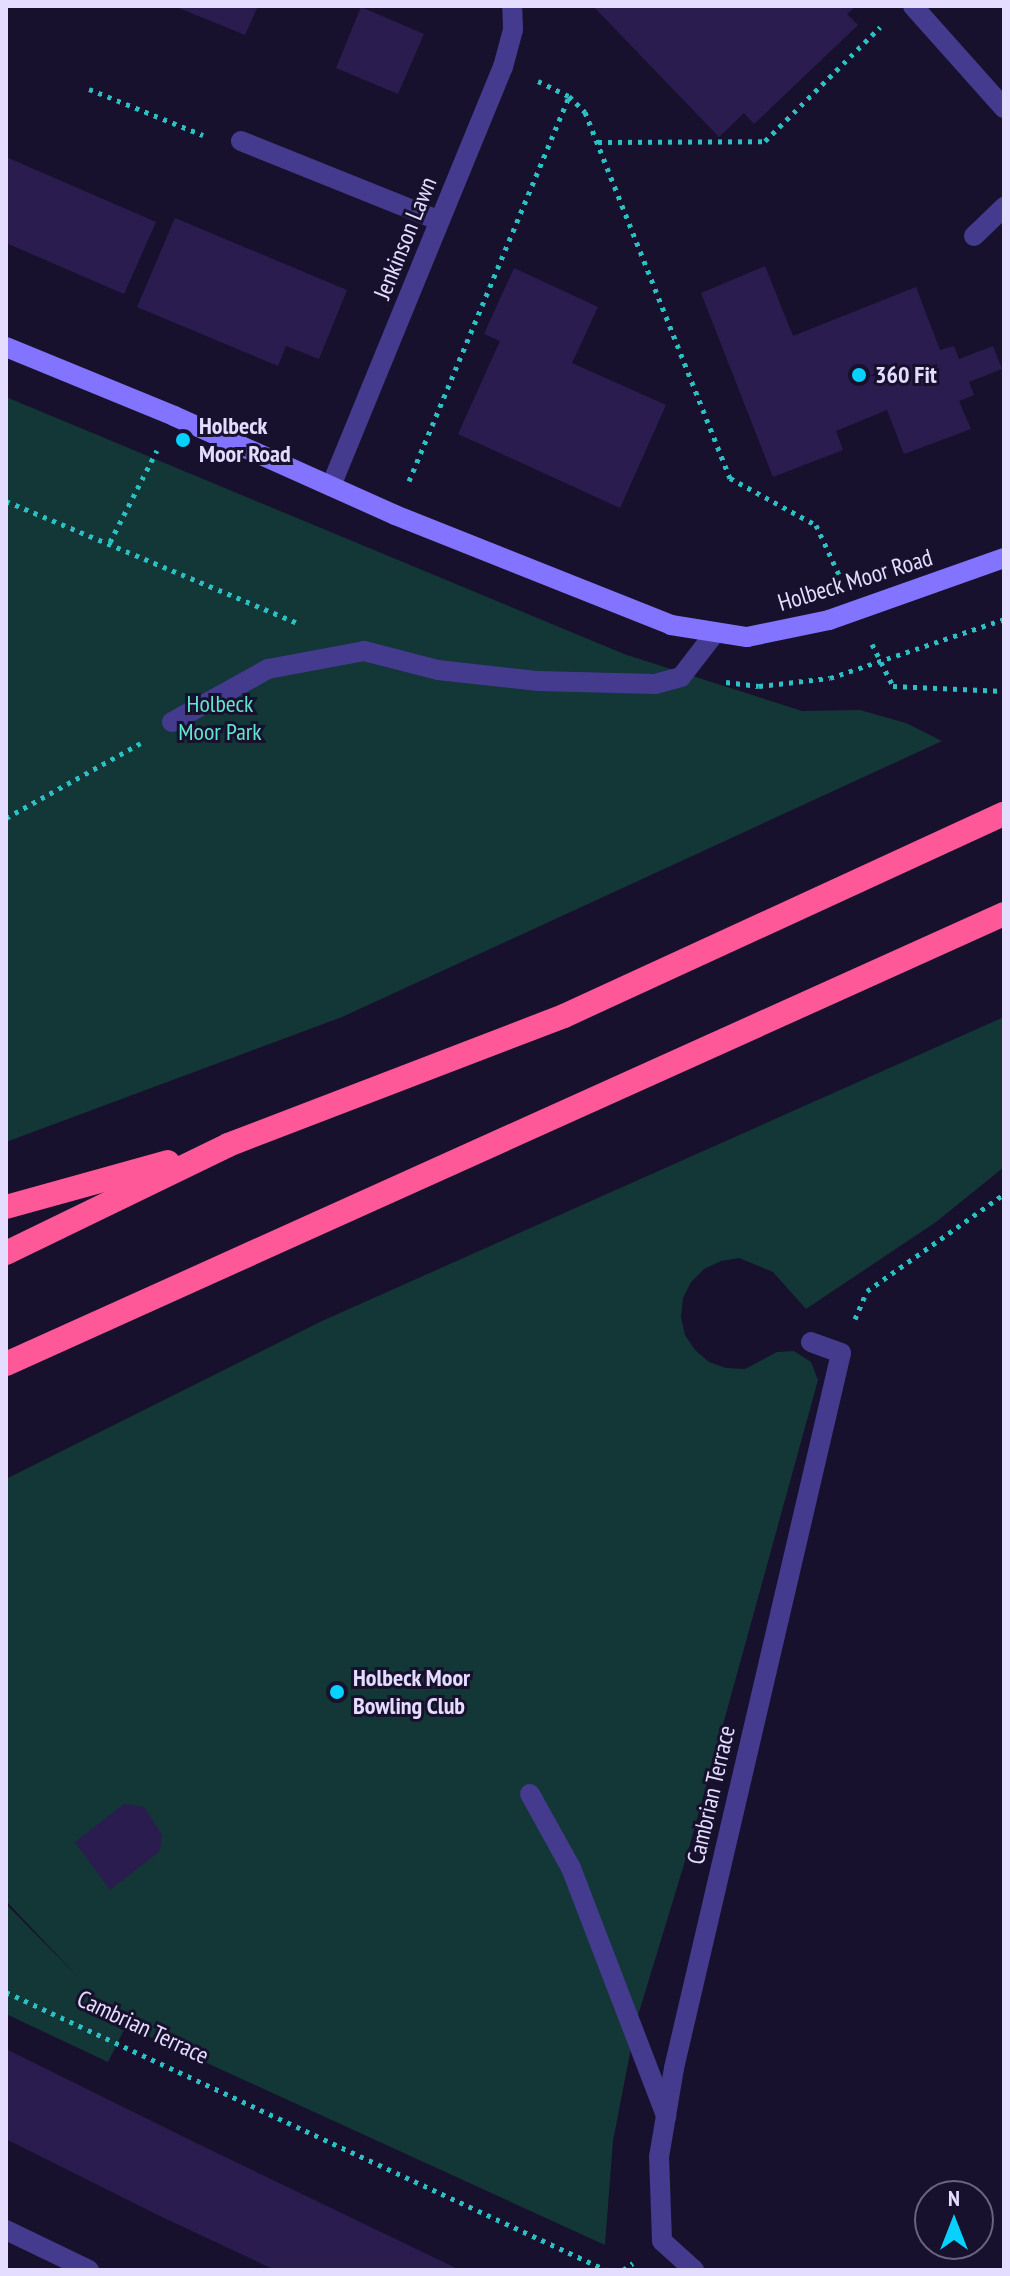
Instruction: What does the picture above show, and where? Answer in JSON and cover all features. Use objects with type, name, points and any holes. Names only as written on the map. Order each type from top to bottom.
[{"type":"highway","points":[[6,1253],[228,1145],[564,1016],[1004,814]]},
{"type":"highway","points":[[6,1364],[1004,914]]},
{"type":"highway","points":[[6,1207],[228,1145]]},
{"type":"street","name":"Jenkinson Lawn","points":[[331,486],[503,67],[513,29],[512,6]]},
{"type":"street","points":[[913,6],[1004,108]]},
{"type":"street","points":[[241,141],[440,221]]},
{"type":"street","points":[[974,236],[1004,207]]},
{"type":"street","name":"Holbeck Moor Road","points":[[6,347],[174,416],[395,515],[671,625],[747,637],[857,611],[1004,558]]},
{"type":"street","points":[[172,722],[268,669],[364,651],[438,670],[538,681],[655,684],[681,677],[715,633]]},
{"type":"street","points":[[811,1342],[841,1353]]},
{"type":"street","name":"Cambrian Terrace","points":[[694,2270],[662,2241],[659,2157],[674,2068],[841,1353]]},
{"type":"street","points":[[530,1794],[571,1868],[666,2116]]},
{"type":"street","points":[[6,2230],[89,2270]]},
{"type":"path","points":[[598,142],[765,141],[889,17]]},
{"type":"path","points":[[503,67],[569,96],[585,112],[730,478],[816,525],[893,686],[1004,691]]},
{"type":"path","points":[[89,89],[211,138],[241,141]]},
{"type":"path","points":[[395,515],[569,96]]},
{"type":"path","points":[[110,542],[174,416]]},
{"type":"path","points":[[6,501],[364,651]]},
{"type":"path","points":[[681,677],[759,686],[830,678],[1004,619]]},
{"type":"path","points":[[6,818],[172,722]]},
{"type":"path","points":[[841,1353],[867,1291],[1004,1194]]},
{"type":"path","name":"Cambrian Terrace","points":[[6,1992],[606,2270]]},
{"type":"green space","name":"Holbeck Moor Park","points":[[6,397],[624,654],[802,711],[860,710],[906,723],[942,741],[342,1017],[6,1142]]},
{"type":"green space","points":[[1004,1017],[1004,1167],[936,1222],[806,1309],[773,1272],[739,1258],[721,1261],[704,1269],[691,1282],[683,1298],[681,1317],[685,1335],[695,1350],[709,1362],[726,1368],[745,1369],[777,1352],[794,1351],[811,1362],[818,1380],[689,1848],[636,2022],[613,2141],[605,2245],[126,2026],[108,2062],[6,2014],[6,1904],[78,1977],[6,1901],[6,1479],[322,1321]]},
{"type":"building","points":[[174,6],[258,6],[245,35]]},
{"type":"building","points":[[593,6],[856,6],[847,14],[858,25],[754,124],[744,113],[719,137]]},
{"type":"building","points":[[361,7],[424,34],[398,94],[336,68]]},
{"type":"building","points":[[6,157],[156,222],[124,294],[6,243]]},
{"type":"building","points":[[175,218],[347,290],[319,359],[286,346],[278,366],[137,307]]},
{"type":"building","name":"360 Fit","points":[[765,266],[793,336],[916,287],[940,350],[954,346],[959,359],[993,346],[1002,369],[969,382],[974,395],[959,401],[971,429],[904,454],[887,410],[836,431],[843,450],[773,477],[701,293]]},
{"type":"building","points":[[514,268],[598,307],[572,363],[666,405],[620,508],[458,434],[500,341],[484,334]]},
{"type":"building","points":[[124,1804],[144,1807],[162,1835],[160,1851],[110,1890],[75,1842]]},
{"type":"building","points":[[6,2049],[460,2270],[275,2270],[160,2216],[6,2139]]},
{"type":"place","name":"360 Fit","points":[[859,375]]},
{"type":"place","name":"Holbeck Moor Road","points":[[183,440]]},
{"type":"place","name":"Holbeck Moor Bowling Club","points":[[337,1692]]}]
